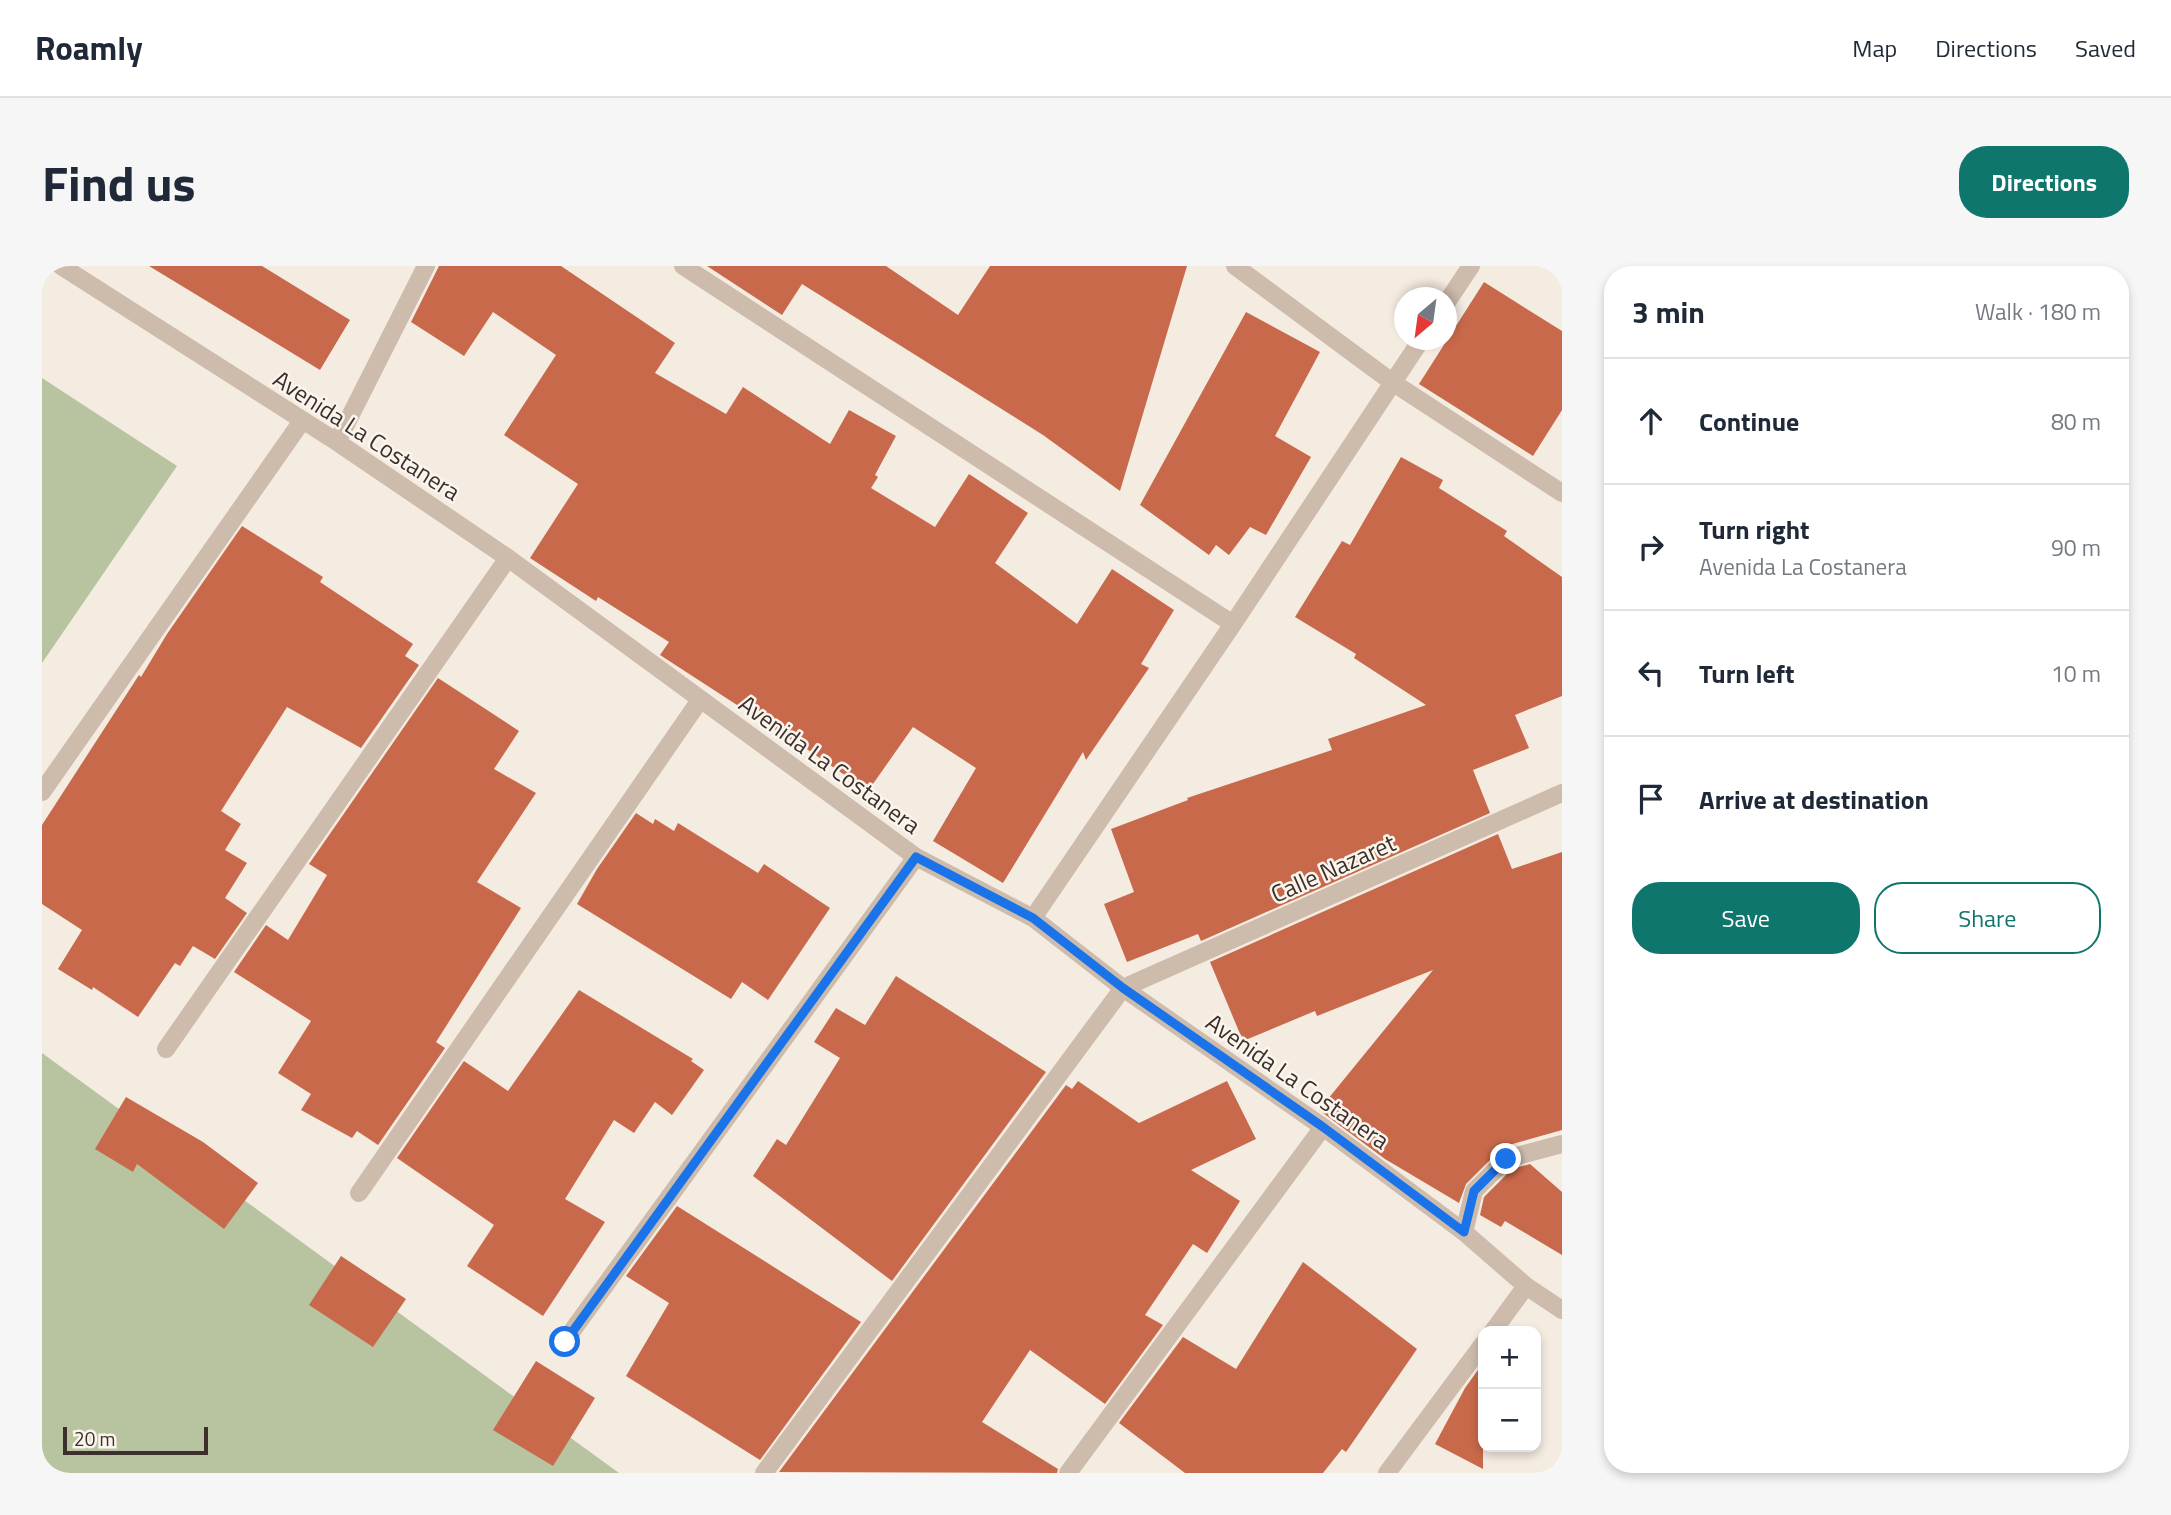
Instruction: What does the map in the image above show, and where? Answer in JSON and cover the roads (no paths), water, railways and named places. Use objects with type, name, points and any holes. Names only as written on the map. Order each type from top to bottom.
[{"type":"street","name":"Avenida La Costanera","points":[[61,266],[337,442],[508,558],[916,857],[1033,918],[1123,988],[1323,1127],[1464,1232],[1526,1286],[1562,1310]]},
{"type":"street","points":[[337,442],[426,266]]},
{"type":"street","points":[[683,266],[1233,624]]},
{"type":"street","points":[[1234,266],[1392,382],[1562,493]]},
{"type":"street","points":[[1457,287],[1471,266]]},
{"type":"street","points":[[1033,918],[1233,624],[1414,350]]},
{"type":"street","points":[[42,792],[302,421]]},
{"type":"street","points":[[166,1049],[508,558]]},
{"type":"street","points":[[359,1193],[700,700]]},
{"type":"street","name":"Calle Nazaret","points":[[1123,988],[1562,793]]},
{"type":"street","points":[[565,1342],[916,857]]},
{"type":"street","points":[[764,1473],[1123,988]]},
{"type":"street","points":[[1068,1473],[1323,1127]]},
{"type":"street","points":[[1464,1232],[1474,1191],[1506,1159],[1562,1144]]},
{"type":"street","points":[[1497,1326],[1526,1286]]},
{"type":"street","points":[[1387,1473],[1478,1351]]}]
